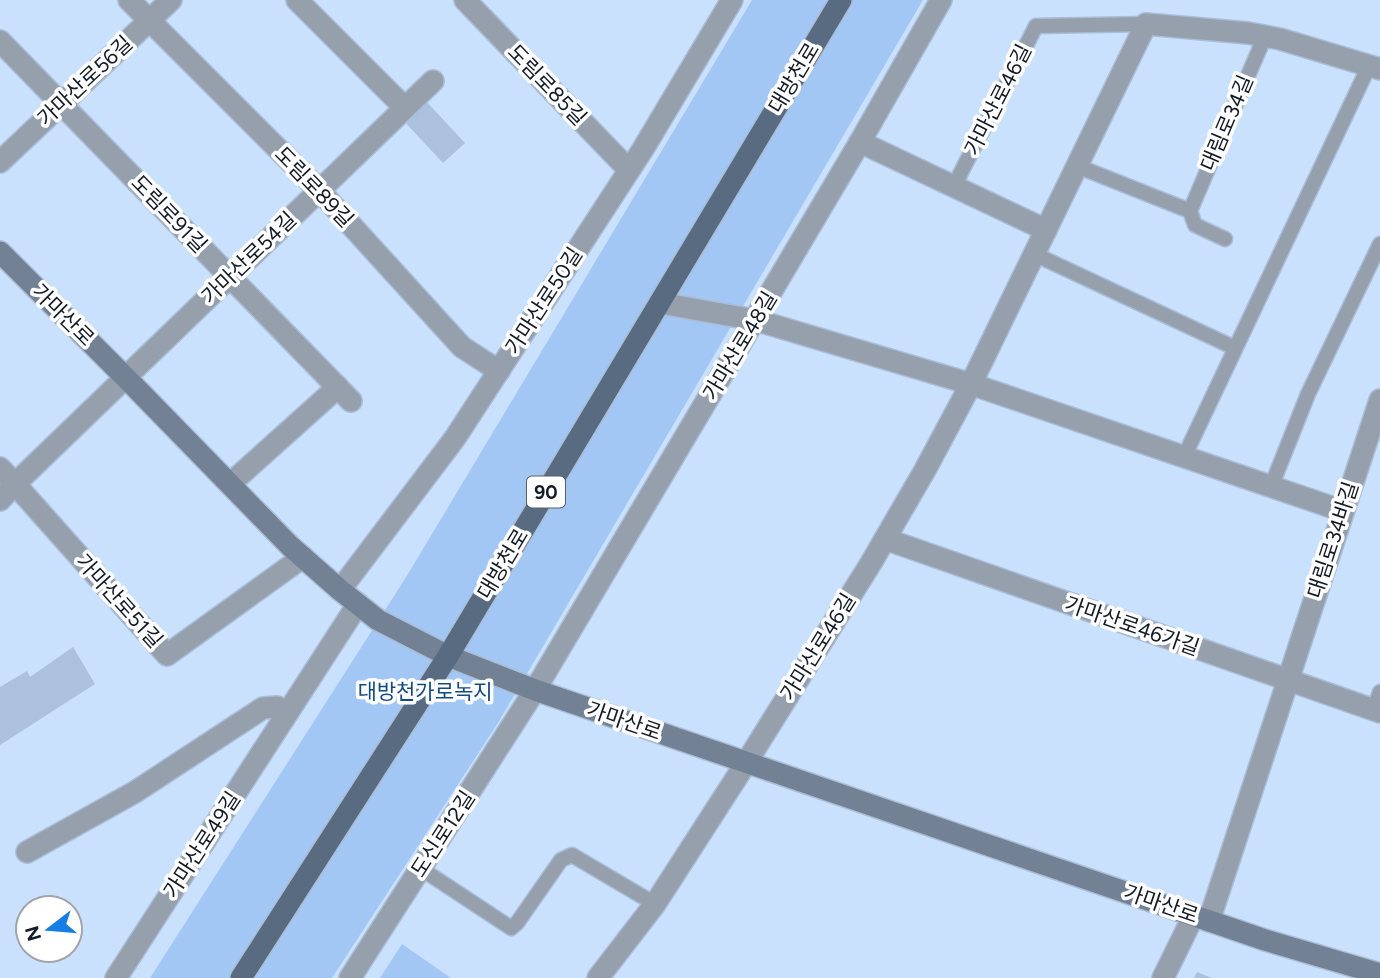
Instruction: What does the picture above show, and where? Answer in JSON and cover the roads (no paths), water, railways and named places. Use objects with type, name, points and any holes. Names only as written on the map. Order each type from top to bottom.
[{"type":"main road","name":"대방천로","points":[[241,978],[448,656],[841,0]]},
{"type":"main road","name":"가마산로","points":[[0,252],[303,557],[377,620],[448,656],[535,690],[1265,940],[1380,974]]},
{"type":"street","name":"도림로89길","points":[[129,0],[319,190],[461,347],[499,370]]},
{"type":"street","name":"가마산로56길","points":[[0,162],[171,0]]},
{"type":"street","points":[[297,0],[405,108]]},
{"type":"street","name":"도림로85길","points":[[466,0],[629,170]]},
{"type":"street","name":"가마산로50길","points":[[340,590],[455,439],[629,170],[733,0]]},
{"type":"street","name":"가마산로48길","points":[[535,690],[860,142],[941,0]]},
{"type":"street","points":[[1146,24],[1265,36],[1374,68]]},
{"type":"street","name":"가마산로46길","points":[[599,978],[655,904],[746,763],[925,470],[971,384],[1146,24]]},
{"type":"street","name":"도림로91길","points":[[0,41],[345,394],[230,484]]},
{"type":"street","name":"가마산로54길","points":[[125,377],[433,80]]},
{"type":"street","points":[[860,142],[1046,230]]},
{"type":"street","points":[[660,303],[755,320],[971,384],[1343,511]]},
{"type":"street","points":[[7,492],[125,377]]},
{"type":"street","name":"대림로34바길","points":[[1287,680],[1380,400]]},
{"type":"street","name":"가마산로51길","points":[[0,468],[7,492],[167,655],[303,557]]},
{"type":"street","name":"가마산로46가길","points":[[885,539],[1287,680],[1378,704]]},
{"type":"street","name":"가마산로49길","points":[[116,978],[358,604]]},
{"type":"street","name":"가마산로","points":[[1201,918],[1287,680]]},
{"type":"street","name":"도신로12길","points":[[350,978],[535,690]]},
{"type":"street","points":[[27,852],[135,792],[263,708],[277,707],[288,712]]},
{"type":"street","points":[[1163,978],[1201,918]]},
{"type":"lane","name":"가마산로46길","points":[[954,186],[1036,26],[1146,24]]},
{"type":"lane","name":"대림로34길","points":[[1190,211],[1265,36]]},
{"type":"lane","points":[[1184,457],[1374,68]]},
{"type":"lane","points":[[1077,166],[1190,211],[1195,225],[1225,239]]},
{"type":"lane","points":[[1270,486],[1308,394],[1380,244]]},
{"type":"lane","points":[[1034,254],[1235,348]]},
{"type":"lane","points":[[421,868],[511,928],[561,860],[572,855],[655,904]]},
{"type":"park label","name":"대방천가로녹지","points":[[425,692]]}]
